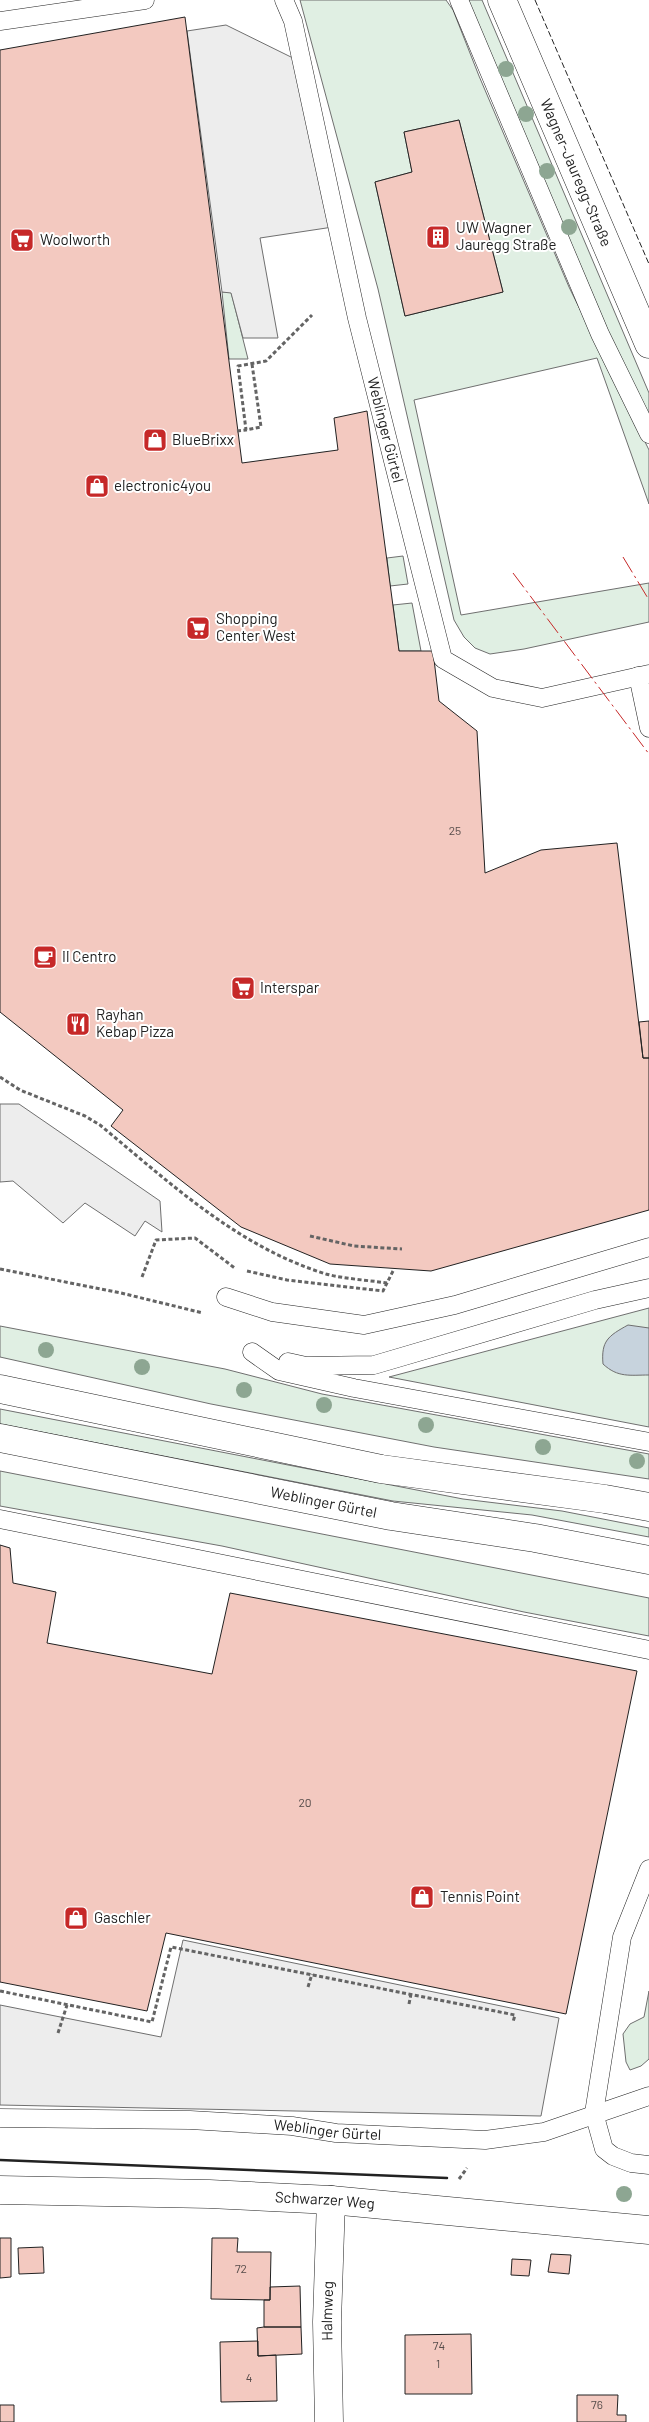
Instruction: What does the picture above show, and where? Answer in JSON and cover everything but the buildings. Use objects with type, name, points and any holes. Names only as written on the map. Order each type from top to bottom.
[{"type":"main road","name":"Wagner-Jauregg-Straße","points":[[502,0],[649,344]]},
{"type":"main road","points":[[0,1388],[381,1469],[605,1499],[649,1507]]},
{"type":"main road","name":"Weblinger Gürtel","points":[[0,1438],[391,1516],[535,1538],[649,1560]]},
{"type":"main road","name":"Schwarzer Weg","points":[[0,2190],[209,2194],[331,2200],[649,2230]]},
{"type":"main road","name":"Halmweg","points":[[329,2422],[327,2322],[331,2200]]},
{"type":"lane","points":[[0,20],[145,0]]},
{"type":"lane","name":"Weblinger Gürtel","points":[[284,0],[293,21],[357,318],[443,659],[493,688],[542,698],[643,675],[649,728]]},
{"type":"lane","points":[[459,0],[600,334],[649,434]]},
{"type":"lane","points":[[226,1297],[272,1312],[364,1325],[455,1305],[649,1247]]},
{"type":"lane","points":[[649,1288],[585,1302],[374,1365],[306,1366],[252,1352],[279,1371],[326,1382],[649,1442]]},
{"type":"lane","points":[[0,1519],[649,1650]]},
{"type":"lane","points":[[649,1870],[622,1937],[594,2113],[604,2149],[613,2156],[632,2163],[649,2165]]},
{"type":"lane","name":"Weblinger Gürtel","points":[[0,2118],[190,2120],[292,2126],[336,2133],[486,2140],[544,2132],[594,2113],[648,2096]]},
{"type":"path","points":[[246,430],[238,366],[266,361],[312,315]]},
{"type":"path","points":[[238,431],[262,427],[252,364]]},
{"type":"path","points":[[0,1077],[20,1090],[86,1116],[215,1219],[265,1248],[327,1274],[386,1283]]},
{"type":"path","points":[[310,1236],[354,1246],[402,1249]]},
{"type":"path","points":[[142,1277],[156,1240],[195,1238],[235,1269],[287,1280],[383,1291],[394,1269]]},
{"type":"path","points":[[0,1269],[122,1293],[207,1314]]},
{"type":"path","points":[[272,1312],[287,1280]]},
{"type":"path","points":[[0,1992],[152,2022],[171,1947],[515,2015],[513,2022]]},
{"type":"path","points":[[308,1987],[312,1974]]},
{"type":"path","points":[[409,2004],[411,1994]]},
{"type":"path","points":[[58,2033],[67,2005]]},
{"type":"path","points":[[439,2209],[486,2140]]},
{"type":"green space","points":[[300,0],[446,0],[453,10],[479,76],[569,287],[649,450],[649,504],[597,358],[414,400],[461,615],[649,583],[649,622],[524,649],[490,654],[475,648],[464,637],[454,620],[378,289]],"holes":[[[459,120],[503,292],[405,316],[375,182],[412,172],[404,132]]]},
{"type":"green space","points":[[468,0],[482,0],[649,393],[649,428]]},
{"type":"green space","points":[[222,292],[231,292],[248,359],[229,359]]},
{"type":"green space","points":[[403,556],[408,584],[390,586],[387,558]]},
{"type":"green space","points":[[412,603],[421,651],[399,651],[393,605]]},
{"type":"green space","points":[[649,1308],[649,1427],[389,1377]]},
{"type":"green space","points":[[0,1326],[225,1369],[322,1394],[649,1454],[649,1479],[434,1447],[211,1404],[0,1357]]},
{"type":"green space","points":[[0,1409],[463,1499],[562,1511],[649,1528],[649,1537],[532,1515],[393,1501],[0,1424]]},
{"type":"green space","points":[[0,1471],[649,1598],[649,1636],[524,1612],[222,1546],[0,1506]]},
{"type":"green space","points":[[649,1991],[649,2059],[641,2066],[630,2070],[626,2062],[623,2034],[630,2024],[644,2017]]},
{"type":"shaded area","points":[[226,25],[295,59],[333,227],[260,238],[278,338],[243,338],[231,293],[222,292],[187,31]]},
{"type":"shaded area","points":[[0,1104],[19,1104],[160,1201],[162,1232],[145,1221],[135,1236],[85,1203],[63,1223],[13,1181],[0,1182]]},
{"type":"shaded area","points":[[628,1325],[649,1328],[649,1375],[619,1374],[603,1364],[603,1350],[607,1340],[615,1332]]},
{"type":"shaded area","points":[[183,1940],[559,2018],[541,2116],[0,2105],[0,2005],[161,2037]]},
{"type":"fence","points":[[535,0],[649,264]]},
{"type":"wall","points":[[0,2160],[447,2178]]},
{"type":"power","points":[[623,557],[649,600]]},
{"type":"power","points":[[513,573],[649,754]]},
{"type":"place","name":"UW Wagner Jauregg Straße","points":[[438,237]]},
{"type":"place","name":"Woolworth","points":[[22,240]]},
{"type":"place","name":"BlueBrixx","points":[[155,440]]},
{"type":"place","name":"electronic4you","points":[[97,486]]},
{"type":"place","name":"Shopping Center West","points":[[198,628]]},
{"type":"place","name":"Il Centro","points":[[45,957]]},
{"type":"place","name":"Interspar","points":[[243,988]]},
{"type":"place","name":"Rayhan Kebap Pizza","points":[[78,1024]]},
{"type":"place","name":"Tennis Point","points":[[422,1897]]},
{"type":"place","name":"Gaschler","points":[[76,1918]]}]
